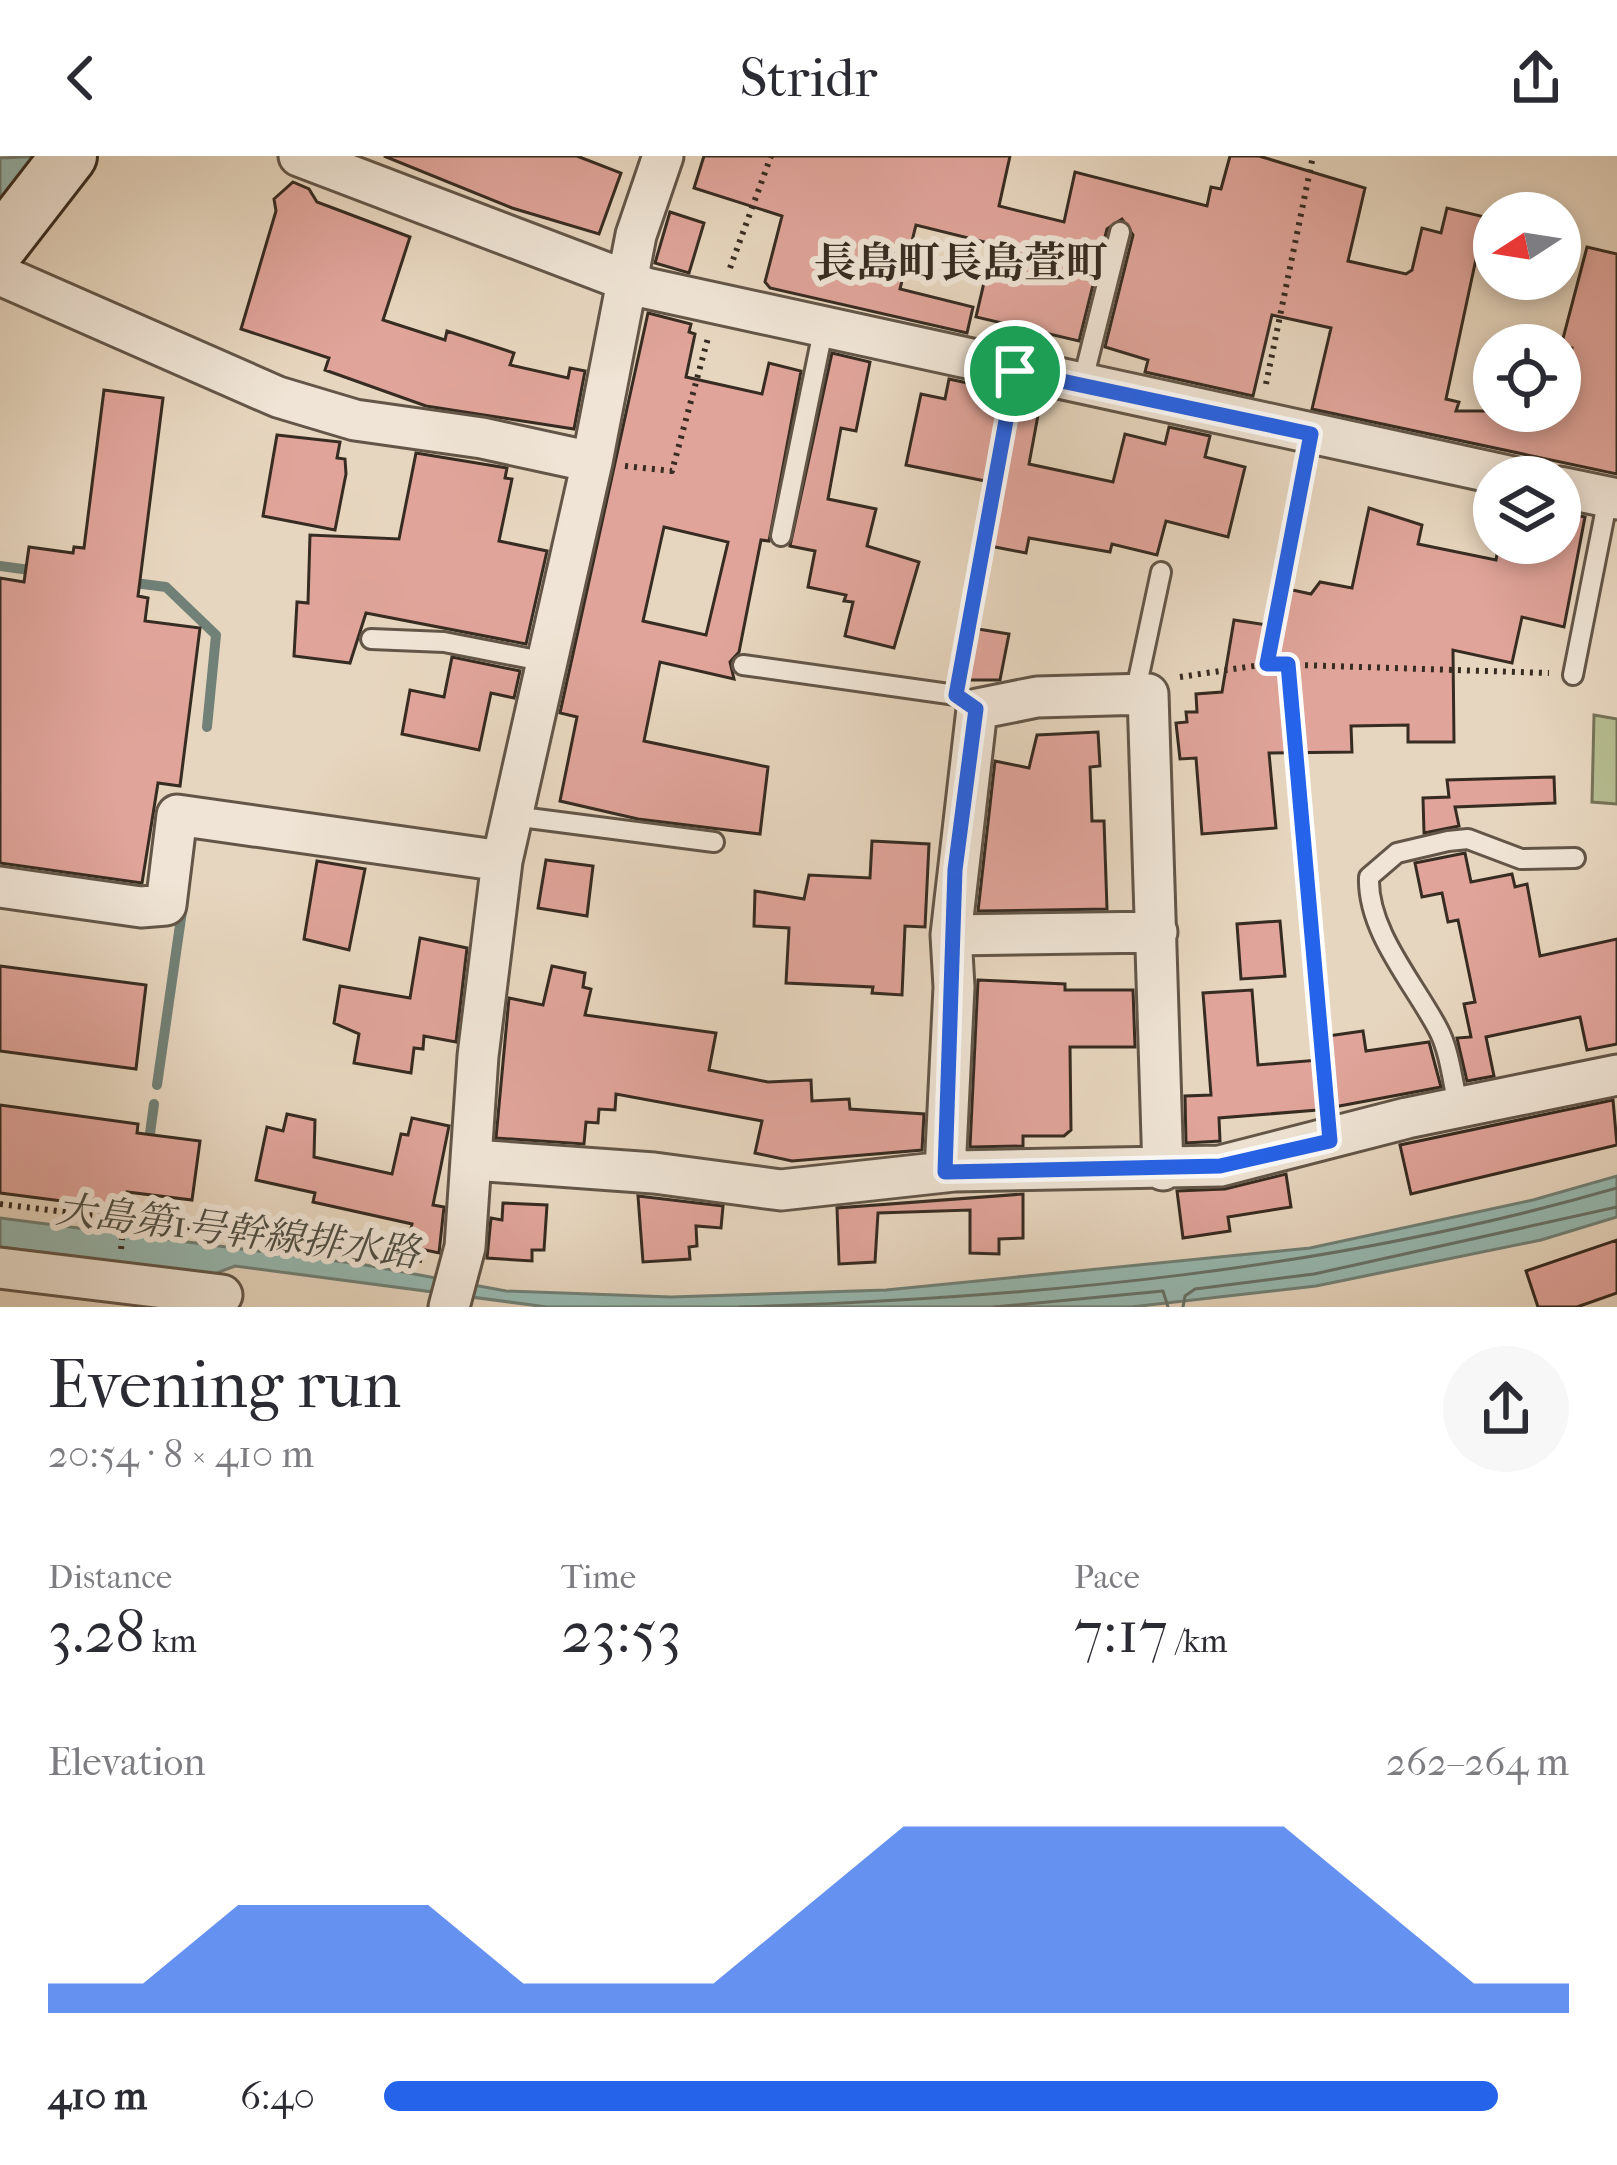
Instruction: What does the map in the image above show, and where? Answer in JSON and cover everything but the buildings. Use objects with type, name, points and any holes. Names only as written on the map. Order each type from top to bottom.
[{"type":"main road","points":[[0,245],[69,156]]},
{"type":"street","points":[[299,156],[646,288],[823,331],[1473,468]]},
{"type":"street","points":[[453,1292],[473,1160],[478,1056],[502,861],[592,462],[627,278],[663,156]]},
{"type":"street","points":[[0,275],[278,397],[356,420],[482,438],[592,462]]},
{"type":"street","points":[[1581,491],[1613,498]]},
{"type":"street","points":[[945,1172],[954,987],[951,934],[966,702],[1142,694],[1157,932],[1163,1170]]},
{"type":"street","points":[[0,887],[141,907],[166,905],[177,815],[502,861]]},
{"type":"street","points":[[951,934],[1157,932]]},
{"type":"street","points":[[473,1160],[654,1173],[781,1190],[945,1172],[1220,1166],[1379,1125],[1617,1075]]},
{"type":"street","points":[[0,1268],[221,1295]]},
{"type":"lane","points":[[1082,385],[1120,232]]},
{"type":"lane","points":[[781,536],[823,331]]},
{"type":"lane","points":[[1573,675],[1613,498]]},
{"type":"lane","points":[[1142,694],[1161,572]]},
{"type":"lane","points":[[371,639],[444,642],[547,662]]},
{"type":"lane","points":[[743,665],[966,702]]},
{"type":"lane","points":[[513,815],[714,842]]},
{"type":"lane","points":[[1460,1110],[1440,1031],[1396,960],[1368,894],[1369,877],[1397,853],[1468,839],[1521,859],[1575,858]]},
{"type":"path","points":[[592,462],[672,471],[717,305],[771,156]]},
{"type":"path","points":[[1258,422],[1313,156]]},
{"type":"path","points":[[966,702],[1015,371]]},
{"type":"path","points":[[1267,664],[1311,434]]},
{"type":"path","points":[[1142,694],[1156,680],[1267,664],[1573,675]]},
{"type":"path","points":[[1288,664],[1330,1141]]},
{"type":"path","points":[[0,1204],[344,1246],[453,1292]]},
{"type":"green space","points":[[1594,715],[1617,719],[1617,804],[1592,802]]},
{"type":"water","points":[[50,156],[0,213],[0,158]]},
{"type":"water","points":[[1617,1176],[1617,1217],[1541,1240],[1316,1286],[1131,1307],[547,1307],[235,1266],[214,1274],[0,1247],[0,1218],[360,1264],[506,1291],[671,1297],[886,1290],[1310,1248],[1533,1200]]},
{"type":"waterway","points":[[0,566],[37,571]]},
{"type":"waterway","points":[[127,582],[166,587],[216,635],[207,727]]},
{"type":"waterway","points":[[157,1085],[182,911]]},
{"type":"waterway","points":[[148,1148],[154,1104]]},
{"type":"district","name":"長島町長島萱町","points":[[961,262]]},
{"type":"route","points":[[1015,371],[1311,434],[1267,664],[1288,664],[1330,1141],[1220,1166],[945,1172],[955,870],[976,709],[956,695],[1015,371]]},
{"type":"water label","name":"大島第1号幹線排水路","points":[[238,1230]]}]
